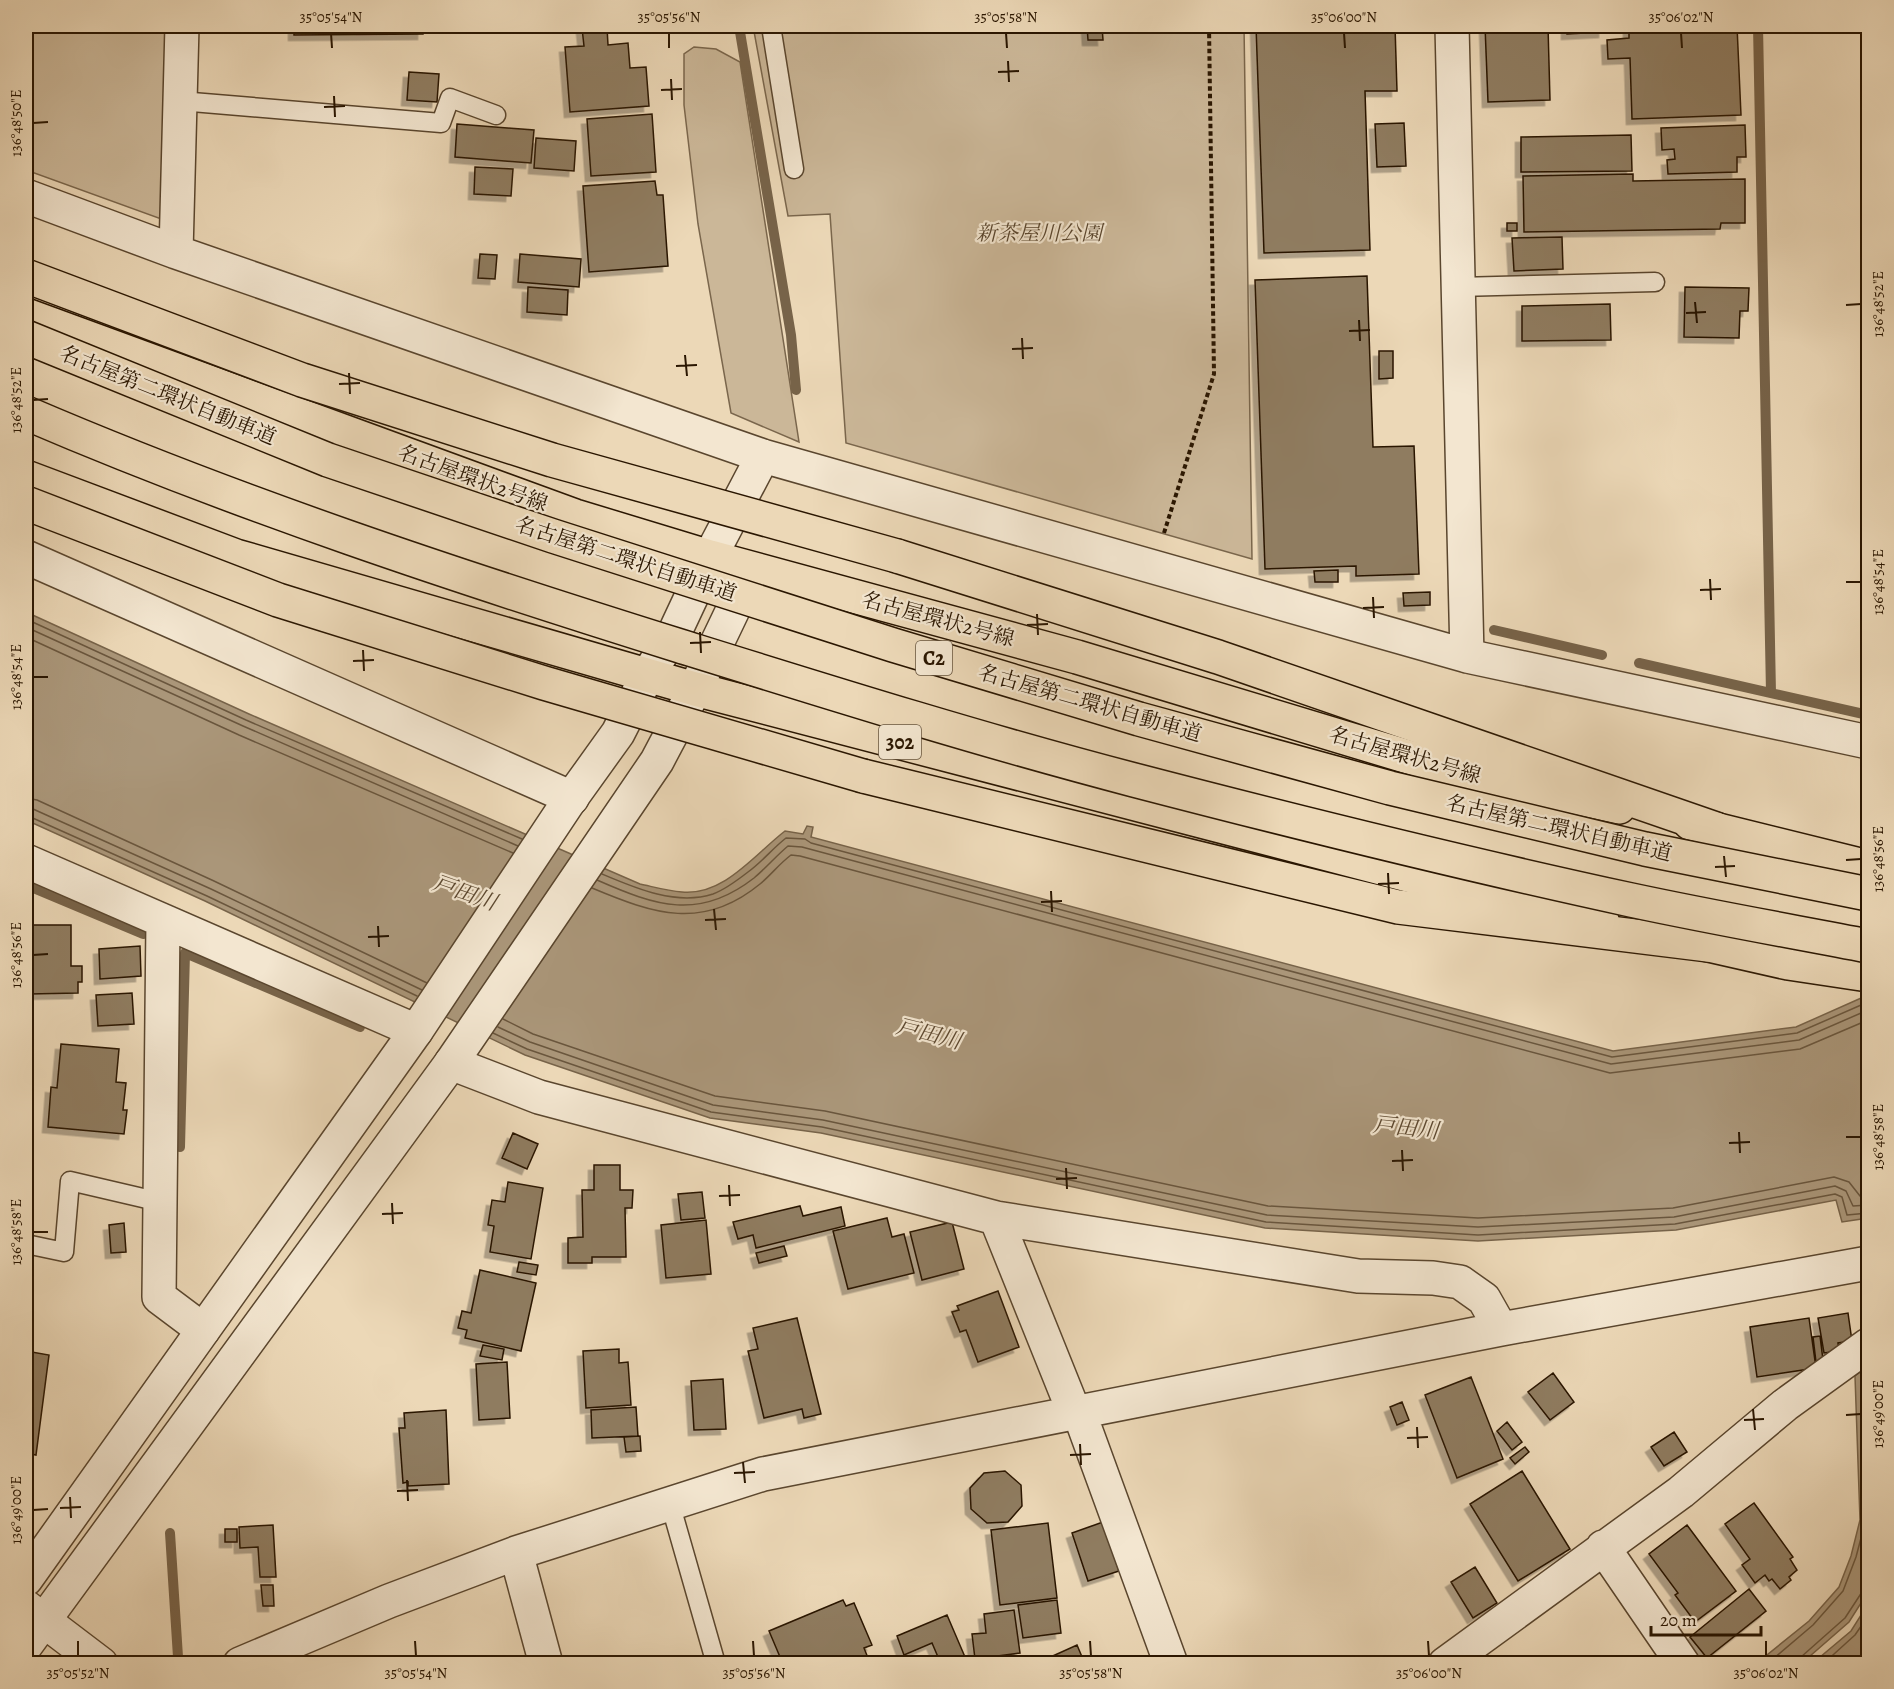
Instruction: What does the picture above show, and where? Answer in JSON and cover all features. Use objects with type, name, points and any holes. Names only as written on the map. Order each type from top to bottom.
[{"type":"highway","points":[[26,276],[314,384],[552,460],[897,556],[1218,657],[1716,829]]},
{"type":"highway","name":"名古屋環状2号線","points":[[26,315],[575,516],[710,557],[1077,657],[1458,772],[1716,829],[1869,867]]},
{"type":"highway","name":"名古屋第二環状自動車道","points":[[26,337],[328,460],[553,536],[893,645],[1139,719],[1390,788],[1645,849],[1869,894]]},
{"type":"highway","points":[[26,413],[87,439],[321,527],[532,599],[876,707],[1132,780],[1406,847],[1634,901],[1869,946]]},
{"type":"highway","name":"302","points":[[26,477],[236,556],[695,689],[1427,880],[1788,963],[1869,975]]},
{"type":"highway","points":[[26,503],[278,600],[544,683],[863,776],[1398,906],[1708,945]]},
{"type":"street","points":[[176,252],[182,26]]},
{"type":"street","points":[[1452,26],[1467,656]]},
{"type":"street","points":[[26,196],[176,252],[763,456],[1467,656],[1869,742]]},
{"type":"street","points":[[26,1579],[416,1031],[618,733],[648,674],[673,636],[710,557],[763,456]]},
{"type":"street","points":[[26,557],[570,801]]},
{"type":"street","points":[[101,1664],[31,1624],[451,1063],[657,761],[753,569]]},
{"type":"street","points":[[26,861],[416,1031]]},
{"type":"street","points":[[164,921],[159,1297],[202,1330]]},
{"type":"street","points":[[451,1063],[538,1097],[996,1218],[1358,1276],[1433,1278],[1460,1282],[1484,1299],[1501,1329]]},
{"type":"street","points":[[996,1218],[1077,1412],[1171,1664]]},
{"type":"street","points":[[240,1664],[389,1601],[516,1552],[763,1474],[1501,1329],[1869,1263]]},
{"type":"street","points":[[1445,1664],[1681,1492],[1785,1405],[1869,1345]]},
{"type":"street","points":[[1603,1548],[1683,1664]]},
{"type":"street","points":[[516,1552],[546,1664]]},
{"type":"lane","points":[[771,26],[794,169]]},
{"type":"lane","points":[[180,101],[441,123],[450,98],[495,115]]},
{"type":"lane","points":[[1458,287],[1654,282]]},
{"type":"lane","points":[[26,1244],[64,1252],[70,1181],[160,1202]]},
{"type":"lane","points":[[670,1503],[716,1664]]},
{"type":"path","points":[[1153,567],[1214,374],[1209,26]]},
{"type":"green space","points":[[26,26],[168,26],[164,220],[26,170]]},
{"type":"green space","name":"新茶屋川公園","points":[[753,26],[1244,26],[1252,559],[846,443],[830,214],[788,216]]},
{"type":"green space","points":[[694,47],[716,49],[740,62],[799,442],[731,413],[698,224],[684,105],[684,54]]},
{"type":"water","name":"戸田川","points":[[26,612],[249,714],[640,884],[661,889],[682,892],[712,887],[738,872],[785,831],[803,834],[807,826],[813,827],[811,837],[1613,1051],[1796,1027],[1868,995],[1868,1218],[1842,1222],[1836,1200],[1676,1230],[1478,1241],[1265,1228],[821,1133],[710,1118],[525,1055],[205,901],[26,820]]},
{"type":"water","points":[[1868,1366],[1868,1592],[1849,1622],[1802,1663],[1757,1663],[1809,1621],[1839,1587],[1851,1556],[1860,1520],[1855,1376]]},
{"type":"water","points":[[1868,1604],[1868,1656],[1859,1663],[1813,1663],[1851,1631]]},
{"type":"building","points":[[294,26],[423,26],[423,34],[294,35]]},
{"type":"building","points":[[1087,26],[1102,26],[1103,40],[1088,40]]},
{"type":"building","points":[[1256,26],[1395,26],[1397,91],[1365,91],[1370,250],[1264,253]]},
{"type":"building","points":[[1485,26],[1548,26],[1550,100],[1488,102]]},
{"type":"building","points":[[1567,26],[1604,26],[1604,32],[1567,34]]},
{"type":"building","points":[[1629,26],[1737,26],[1741,115],[1632,119],[1630,58],[1608,59],[1607,40],[1629,38]]},
{"type":"building","points":[[607,27],[608,45],[628,43],[630,68],[646,67],[649,106],[570,112],[565,47],[584,46],[582,28]]},
{"type":"building","points":[[409,72],[439,74],[437,102],[407,100]]},
{"type":"building","points":[[652,114],[656,172],[591,176],[587,119]]},
{"type":"building","points":[[1404,123],[1406,166],[1377,167],[1375,124]]},
{"type":"building","points":[[457,124],[534,130],[531,163],[455,157]]},
{"type":"building","points":[[1745,125],[1746,157],[1737,157],[1737,172],[1668,174],[1667,160],[1675,159],[1674,149],[1662,150],[1661,128]]},
{"type":"building","points":[[1631,135],[1632,171],[1521,172],[1521,137]]},
{"type":"building","points":[[536,138],[576,141],[574,171],[534,168]]},
{"type":"building","points":[[475,167],[513,169],[511,196],[474,194]]},
{"type":"building","points":[[1633,174],[1633,181],[1745,179],[1745,223],[1721,223],[1720,229],[1524,232],[1523,176]]},
{"type":"building","points":[[655,181],[657,195],[663,195],[668,266],[589,272],[583,186]]},
{"type":"building","points":[[1507,223],[1517,223],[1517,231],[1507,231]]},
{"type":"building","points":[[1562,237],[1563,269],[1514,271],[1512,238]]},
{"type":"building","points":[[480,254],[497,255],[495,279],[478,278]]},
{"type":"building","points":[[520,254],[581,259],[579,287],[518,282]]},
{"type":"building","points":[[1367,276],[1373,447],[1414,446],[1419,574],[1356,576],[1356,566],[1265,569],[1255,280]]},
{"type":"building","points":[[528,287],[568,290],[567,315],[527,312]]},
{"type":"building","points":[[1685,287],[1749,288],[1748,311],[1740,311],[1739,338],[1684,337]]},
{"type":"building","points":[[1610,304],[1611,340],[1522,341],[1522,306]]},
{"type":"building","points":[[1379,351],[1393,351],[1393,378],[1379,379]]},
{"type":"building","points":[[1338,570],[1338,582],[1315,582],[1314,571]]},
{"type":"building","points":[[1430,592],[1430,605],[1404,606],[1403,593]]},
{"type":"building","points":[[28,925],[71,925],[71,966],[82,966],[82,982],[78,982],[78,993],[29,994]]},
{"type":"building","points":[[140,946],[141,976],[100,979],[99,949]]},
{"type":"building","points":[[132,993],[134,1024],[98,1026],[96,995]]},
{"type":"building","points":[[61,1044],[119,1049],[116,1082],[126,1083],[123,1110],[127,1110],[124,1134],[48,1127],[51,1087],[57,1088]]},
{"type":"building","points":[[513,1133],[538,1144],[527,1169],[502,1158]]},
{"type":"building","points":[[594,1165],[620,1165],[620,1190],[633,1190],[632,1208],[625,1208],[626,1257],[592,1257],[592,1263],[568,1263],[568,1238],[583,1237],[582,1190],[594,1190]]},
{"type":"building","points":[[508,1182],[543,1188],[531,1259],[490,1252],[494,1226],[488,1225],[492,1200],[505,1202]]},
{"type":"building","points":[[702,1192],[705,1218],[681,1220],[678,1194]]},
{"type":"building","points":[[800,1206],[803,1216],[841,1207],[845,1226],[756,1248],[753,1235],[738,1239],[733,1222]]},
{"type":"building","points":[[887,1218],[892,1237],[904,1234],[914,1273],[848,1289],[833,1231]]},
{"type":"building","points":[[706,1220],[711,1274],[666,1278],[661,1225]]},
{"type":"building","points":[[952,1222],[964,1269],[922,1280],[910,1232]]},
{"type":"building","points":[[124,1223],[126,1252],[111,1253],[109,1225]]},
{"type":"building","points":[[784,1246],[787,1256],[759,1263],[756,1253]]},
{"type":"building","points":[[519,1262],[538,1265],[536,1275],[517,1272]]},
{"type":"building","points":[[480,1270],[536,1283],[521,1351],[465,1338],[467,1330],[458,1328],[462,1311],[471,1313]]},
{"type":"building","points":[[998,1291],[1019,1347],[978,1362],[966,1330],[960,1332],[952,1312],[959,1310],[957,1306]]},
{"type":"building","points":[[1848,1313],[1852,1341],[1838,1343],[1839,1351],[1824,1353],[1818,1318]]},
{"type":"building","points":[[797,1318],[821,1414],[804,1418],[802,1409],[764,1418],[748,1351],[758,1349],[753,1328]]},
{"type":"building","points":[[1809,1318],[1816,1368],[1757,1377],[1750,1327]]},
{"type":"building","points":[[1820,1336],[1823,1360],[1816,1362],[1813,1337]]},
{"type":"building","points":[[483,1345],[504,1349],[502,1360],[480,1356]]},
{"type":"building","points":[[619,1349],[619,1363],[628,1362],[631,1405],[586,1408],[583,1351]]},
{"type":"building","points":[[26,1351],[49,1355],[36,1455],[26,1453]]},
{"type":"building","points":[[507,1362],[510,1418],[479,1420],[476,1364]]},
{"type":"building","points":[[1553,1373],[1574,1402],[1550,1420],[1528,1392]]},
{"type":"building","points":[[1471,1377],[1503,1459],[1457,1478],[1425,1395]]},
{"type":"building","points":[[723,1379],[726,1429],[694,1430],[691,1381]]},
{"type":"building","points":[[1402,1402],[1409,1420],[1397,1425],[1390,1407]]},
{"type":"building","points":[[636,1407],[638,1436],[592,1438],[591,1410]]},
{"type":"building","points":[[446,1410],[449,1484],[408,1486],[408,1482],[403,1483],[399,1428],[405,1428],[404,1413]]},
{"type":"building","points":[[1507,1422],[1522,1442],[1512,1450],[1497,1431]]},
{"type":"building","points":[[1674,1432],[1687,1452],[1664,1466],[1651,1447]]},
{"type":"building","points":[[640,1436],[641,1451],[626,1452],[624,1437]]},
{"type":"building","points":[[1525,1447],[1529,1452],[1515,1464],[1510,1458]]},
{"type":"building","points":[[1005,1471],[1021,1485],[1022,1506],[1008,1522],[987,1523],[971,1509],[970,1488],[984,1473]]},
{"type":"building","points":[[1522,1471],[1570,1549],[1518,1581],[1470,1504]]},
{"type":"building","points":[[1754,1503],[1793,1557],[1790,1559],[1797,1570],[1789,1577],[1791,1580],[1780,1589],[1772,1579],[1769,1581],[1765,1575],[1755,1583],[1742,1565],[1750,1559],[1725,1524]]},
{"type":"building","points":[[1103,1522],[1119,1571],[1088,1581],[1072,1533]]},
{"type":"building","points":[[1048,1523],[1057,1598],[1000,1605],[991,1530]]},
{"type":"building","points":[[273,1525],[276,1577],[260,1577],[258,1547],[240,1548],[239,1527]]},
{"type":"building","points":[[1687,1525],[1736,1591],[1695,1622],[1675,1595],[1678,1593],[1649,1554]]},
{"type":"building","points":[[225,1529],[237,1529],[237,1542],[225,1542]]},
{"type":"building","points":[[1475,1567],[1497,1603],[1473,1618],[1451,1582]]},
{"type":"building","points":[[261,1585],[273,1585],[274,1606],[263,1606]]},
{"type":"building","points":[[1749,1589],[1766,1611],[1707,1658],[1690,1637]]},
{"type":"building","points":[[843,1600],[846,1606],[854,1603],[872,1645],[864,1648],[870,1663],[783,1664],[769,1631]]},
{"type":"building","points":[[1057,1600],[1061,1633],[1023,1638],[1018,1605]]},
{"type":"building","points":[[1014,1610],[1020,1653],[975,1659],[972,1634],[986,1633],[984,1614]]},
{"type":"building","points":[[947,1615],[968,1664],[941,1664],[932,1643],[904,1655],[897,1636]]},
{"type":"building","points":[[1077,1645],[1085,1664],[1035,1664]]},
{"type":"waterway","points":[[739,26],[791,335],[796,390]]},
{"type":"waterway","points":[[1758,26],[1771,693]]},
{"type":"waterway","points":[[1494,630],[1602,655]]},
{"type":"waterway","points":[[1639,663],[1868,715]]},
{"type":"waterway","points":[[26,885],[143,934]]},
{"type":"waterway","points":[[180,1147],[185,953],[360,1027]]},
{"type":"waterway","points":[[170,1533],[178,1657]]}]
